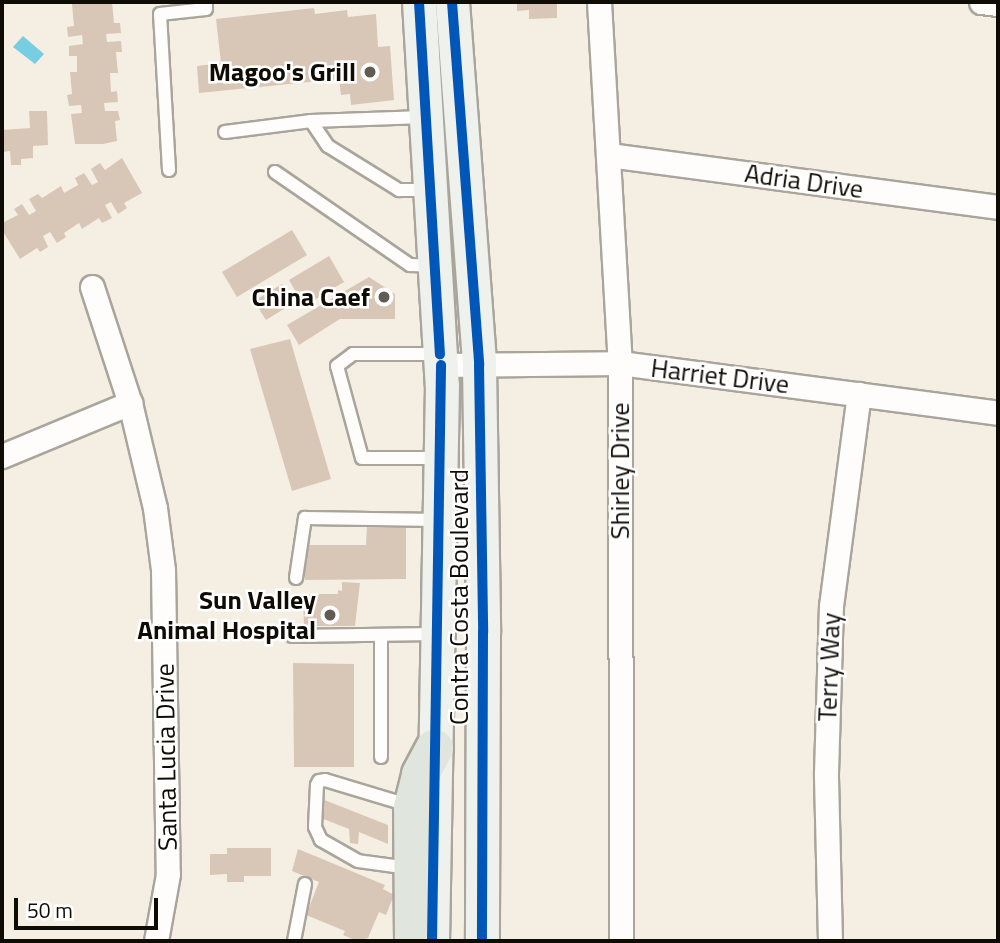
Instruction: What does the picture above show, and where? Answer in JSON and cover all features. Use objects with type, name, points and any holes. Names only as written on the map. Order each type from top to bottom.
[{"type":"main road","name":"Contra Costa Boulevard","points":[[419,2],[428,190],[441,360],[432,941]]},
{"type":"main road","name":"Contra Costa Boulevard","points":[[452,2],[479,365],[483,632],[482,941]]},
{"type":"main road","points":[[413,941],[412,807],[420,774],[435,748]]},
{"type":"street","name":"Shirley Drive","points":[[599,2],[620,363],[621,941]]},
{"type":"street","points":[[981,2],[998,4]]},
{"type":"street","name":"Adria Drive","points":[[610,155],[998,206]]},
{"type":"street","name":"Santa Lucia Drive","points":[[92,287],[130,403],[155,508],[163,570],[168,874],[156,941]]},
{"type":"street","name":"Harriet Drive","points":[[441,360],[479,365],[620,363],[998,413]]},
{"type":"street","name":"Terry Way","points":[[830,941],[826,773],[831,606],[859,394]]},
{"type":"street","points":[[2,456],[130,403]]},
{"type":"lane","points":[[169,170],[160,14],[206,9],[206,2]]},
{"type":"lane","points":[[225,132],[311,121],[425,117]]},
{"type":"lane","points":[[311,121],[328,146],[399,190],[428,190]]},
{"type":"lane","points":[[275,172],[410,265],[434,266]]},
{"type":"lane","points":[[440,458],[362,458],[337,366],[353,354],[441,360]]},
{"type":"lane","points":[[296,578],[305,518],[440,520]]},
{"type":"lane","points":[[292,636],[438,634]]},
{"type":"lane","points":[[381,636],[381,757]]},
{"type":"lane","points":[[412,807],[319,781],[314,827],[321,840],[358,861],[412,869]]},
{"type":"lane","points":[[293,941],[305,884]]},
{"type":"water","points":[[23,36],[44,54],[35,64],[13,47]]},
{"type":"building","points":[[112,2],[114,23],[120,23],[121,33],[106,34],[107,42],[121,41],[122,52],[116,52],[118,73],[110,73],[111,92],[117,91],[118,102],[104,103],[105,111],[118,111],[120,120],[115,121],[117,141],[103,144],[75,144],[71,114],[82,113],[81,105],[69,106],[67,95],[72,94],[70,72],[77,72],[77,56],[69,56],[69,46],[83,44],[82,35],[68,37],[67,27],[74,26],[72,4]]},
{"type":"building","points":[[517,2],[557,2],[557,18],[529,19],[529,10],[517,11]]},
{"type":"building","points":[[314,8],[315,14],[347,10],[348,17],[376,14],[378,47],[390,46],[394,100],[351,105],[350,94],[341,95],[339,79],[199,93],[197,66],[221,63],[216,19]]},
{"type":"building","points":[[29,111],[47,111],[48,145],[33,146],[33,158],[21,159],[21,165],[11,165],[10,151],[2,152],[2,130],[30,128]]},
{"type":"building","points":[[122,158],[142,193],[124,203],[127,208],[118,214],[111,202],[105,205],[112,218],[102,223],[99,218],[82,229],[79,223],[64,233],[66,237],[57,243],[50,232],[43,236],[48,247],[40,252],[37,248],[20,259],[2,230],[2,223],[18,215],[14,209],[22,204],[29,215],[36,211],[29,199],[38,194],[42,198],[61,186],[64,193],[78,185],[75,178],[84,173],[92,185],[98,182],[91,169],[100,163],[105,170]]},
{"type":"building","points":[[292,230],[307,255],[237,297],[222,272]]},
{"type":"building","points":[[329,256],[344,282],[304,306],[289,280]]},
{"type":"building","points":[[369,277],[395,294],[395,319],[340,319],[299,345],[287,325]]},
{"type":"building","points":[[282,284],[292,304],[266,320],[254,301]]},
{"type":"building","points":[[290,339],[331,479],[292,491],[250,349]]},
{"type":"building","points":[[367,527],[406,528],[406,579],[305,580],[305,545],[366,545]]},
{"type":"building","name":"Sun Valley Animal Hospital","points":[[342,582],[360,583],[355,626],[304,626],[303,594],[338,594],[338,590],[342,591]]},
{"type":"building","points":[[293,663],[354,664],[354,767],[294,767]]},
{"type":"building","points":[[322,799],[388,825],[388,844],[359,832],[358,844],[350,843],[349,829],[321,818]]},
{"type":"building","points":[[227,848],[271,848],[271,876],[244,876],[244,882],[227,882],[227,874],[210,875],[210,854],[227,854]]},
{"type":"building","points":[[298,849],[385,885],[383,889],[394,895],[386,915],[379,912],[368,938],[357,941],[343,935],[345,931],[306,915],[319,882],[292,871]]},
{"type":"cycle path","points":[[419,2],[440,354]]},
{"type":"cycle path","points":[[452,2],[479,365],[483,632],[482,941]]},
{"type":"cycle path","points":[[432,941],[441,365]]},
{"type":"place","name":"Magoo's Grill","points":[[370,72]]},
{"type":"place","name":"China Caef","points":[[384,297]]},
{"type":"place","name":"Sun Valley Animal Hospital","points":[[330,615]]}]
